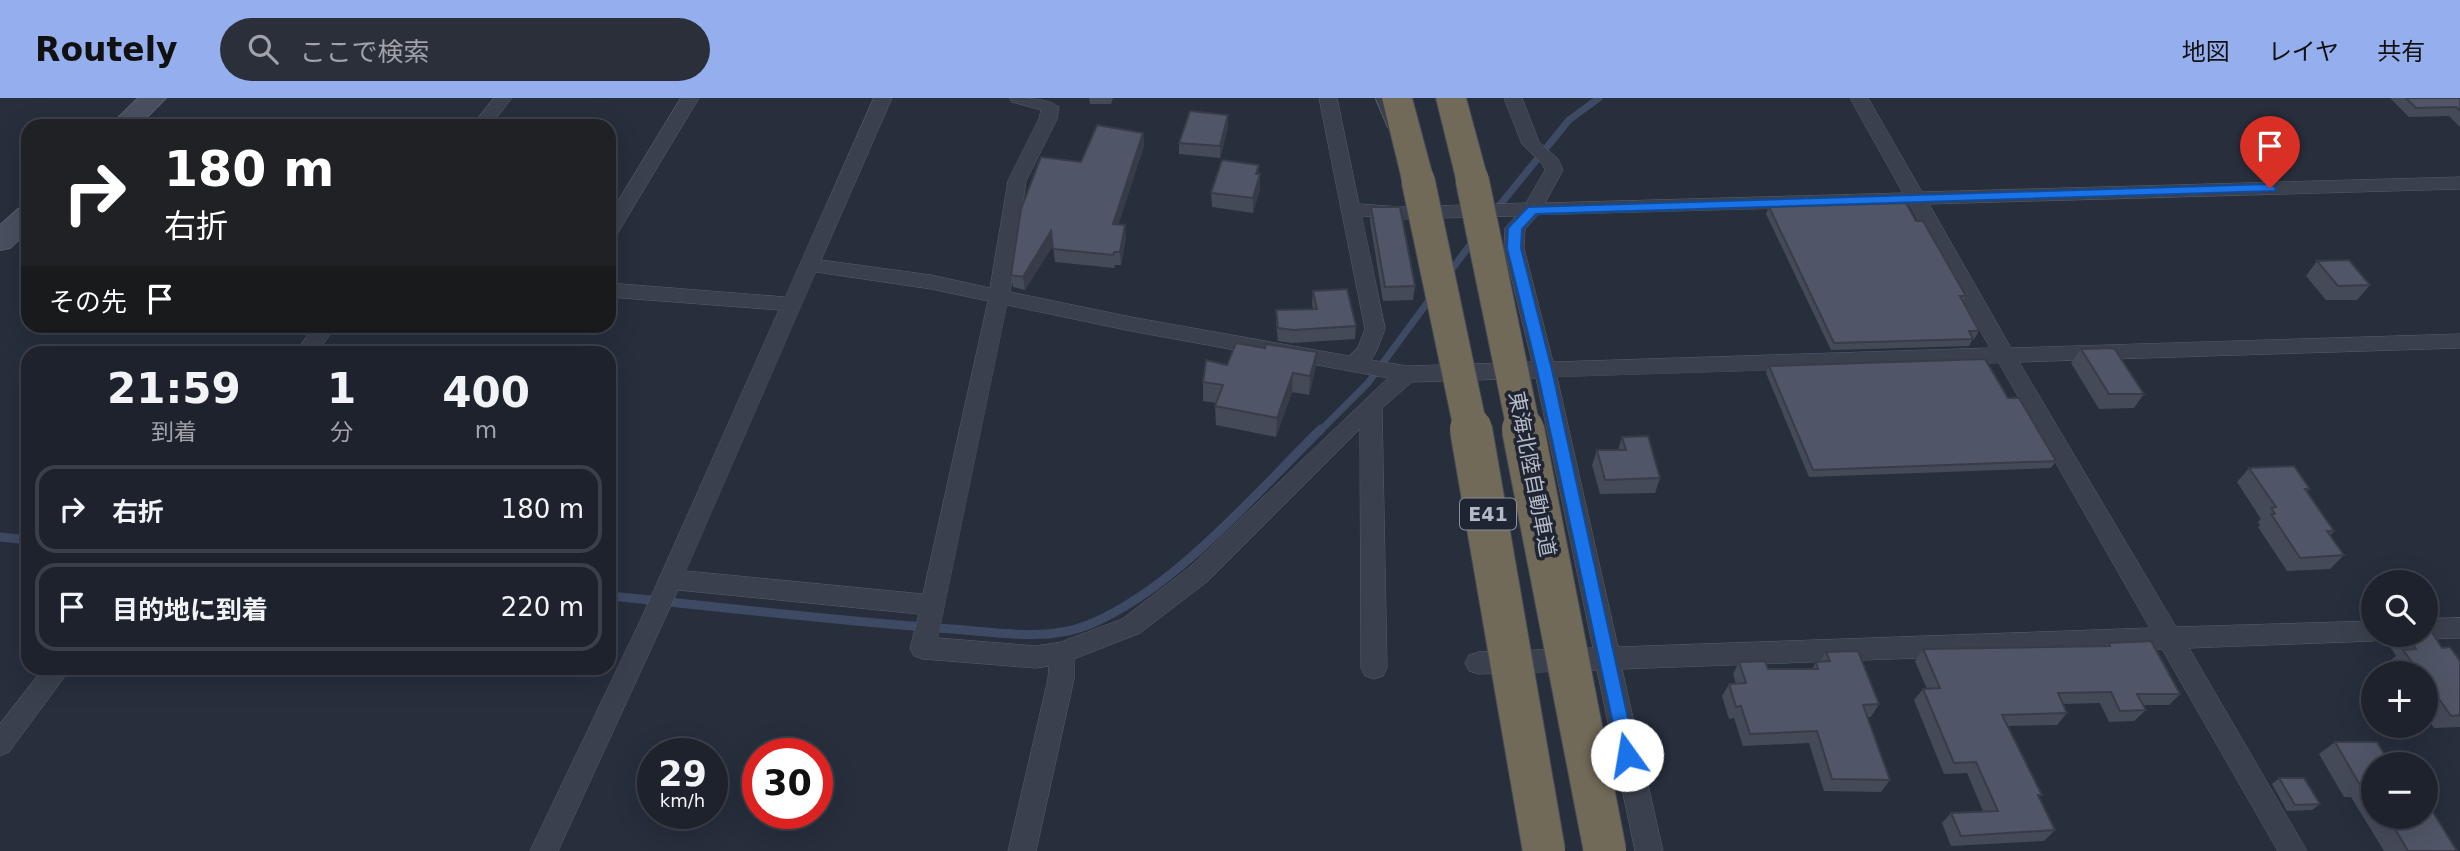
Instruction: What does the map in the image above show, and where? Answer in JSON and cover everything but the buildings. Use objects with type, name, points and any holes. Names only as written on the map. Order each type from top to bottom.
[{"type":"highway","name":"E41","points":[[1397,98],[1450,318],[1491,528],[1544,851]]},
{"type":"highway","name":"東海北陸自動車道","points":[[1451,98],[1478,195],[1605,851]]},
{"type":"street","points":[[130,119],[153,98]]},
{"type":"street","points":[[486,119],[503,98]]},
{"type":"street","points":[[616,220],[690,98]]},
{"type":"street","points":[[544,851],[654,617],[883,98]]},
{"type":"street","points":[[1018,98],[1049,107],[1048,119],[1017,181],[999,297],[923,648],[1036,657],[1062,653],[1131,626],[1199,574],[1404,374]]},
{"type":"street","points":[[1328,98],[1375,329],[1361,365]]},
{"type":"street","points":[[1513,98],[1531,144],[1552,163],[1554,170],[1524,210],[1515,228],[1514,248],[1545,370],[1605,658],[1649,851]]},
{"type":"street","points":[[1859,98],[2004,354],[2293,851]]},
{"type":"street","points":[[1350,209],[1401,213],[1478,195],[1524,210],[2460,183]]},
{"type":"street","points":[[0,241],[21,222]]},
{"type":"street","points":[[810,265],[931,282],[1131,324],[1404,374],[2460,341]]},
{"type":"street","points":[[616,291],[791,304]]},
{"type":"street","points":[[1371,405],[1374,668]]},
{"type":"street","points":[[669,579],[930,621]]},
{"type":"street","points":[[2438,629],[2460,628]]},
{"type":"street","points":[[1478,663],[2361,631]]},
{"type":"street","points":[[1022,851],[1061,679],[1062,653]]},
{"type":"street","points":[[0,744],[54,675]]},
{"type":"lane","points":[[1381,98],[1415,170]]},
{"type":"waterway","points":[[1495,211],[1569,120],[1599,98]]},
{"type":"waterway","points":[[1447,276],[1475,238]]},
{"type":"waterway","points":[[1320,431],[1368,383],[1433,295]]},
{"type":"waterway","points":[[616,597],[1003,634],[1038,635],[1072,630],[1120,609],[1182,565],[1321,429]]},
{"type":"waterway","points":[[0,537],[21,539]]},
{"type":"route","points":[[1627,755],[1545,370],[1514,248],[1515,228],[1532,210],[1555,207],[2270,188]]}]
